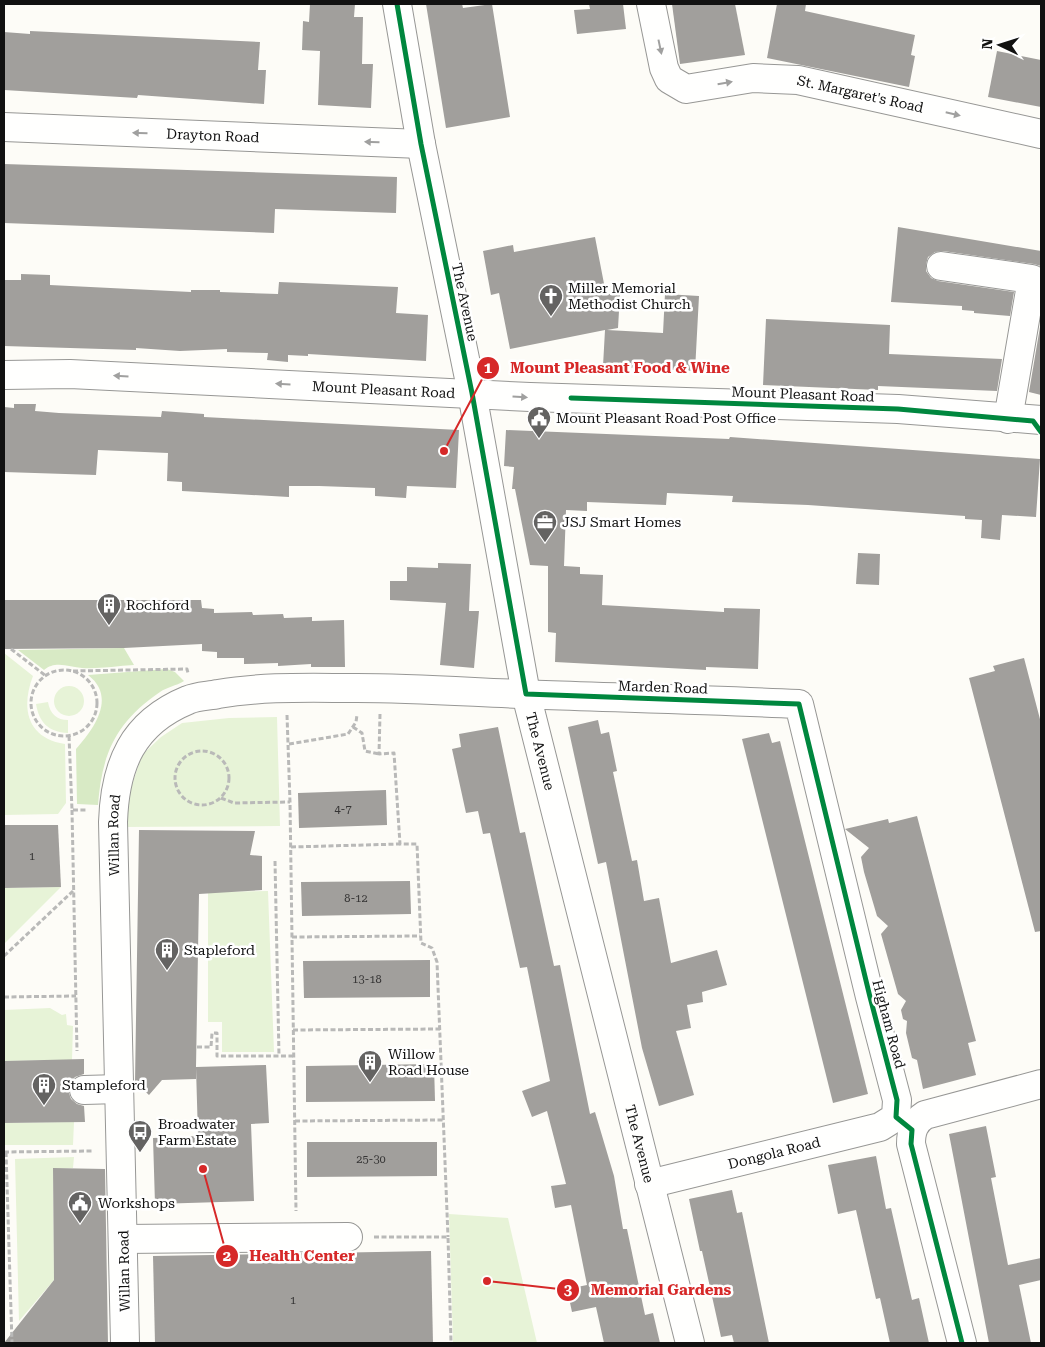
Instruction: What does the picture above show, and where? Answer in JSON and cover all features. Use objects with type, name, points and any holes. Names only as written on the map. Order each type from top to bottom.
[{"type":"street","name":"The Avenue","points":[[397,4],[421,144],[472,393],[526,694],[690,1343]]},
{"type":"street","name":"St. Margaret's Road","points":[[651,4],[664,68],[669,78],[678,86],[686,89],[753,78],[798,80],[1041,134]]},
{"type":"street","name":"Drayton Road","points":[[4,127],[421,144]]},
{"type":"street","points":[[941,266],[1032,279],[1008,419]]},
{"type":"street","name":"Mount Pleasant Road","points":[[4,374],[70,374],[472,393],[898,409],[1008,419],[1041,420]]},
{"type":"street","name":"Willan Road","points":[[125,1343],[114,810],[121,766],[131,744],[143,729],[190,699],[249,689],[285,687],[370,688],[526,694]]},
{"type":"street","name":"Marden Road","points":[[526,694],[800,704]]},
{"type":"street","name":"Higham Road","points":[[800,704],[870,997],[897,1100],[911,1144],[962,1343]]},
{"type":"street","name":"Dongola Road","points":[[649,1184],[880,1127],[904,1124],[920,1119],[925,1115],[1041,1084]]},
{"type":"street","points":[[84,1090],[119,1089]]},
{"type":"street","points":[[123,1239],[348,1237]]},
{"type":"path","points":[[11,649],[46,676]]},
{"type":"path","points":[[70,671],[88,681],[94,689],[96,709],[87,727],[69,736],[58,736],[48,732],[39,725],[31,705],[33,694],[38,684],[53,672],[70,671],[188,669],[190,699]]},
{"type":"path","points":[[285,687],[289,744],[296,1237]]},
{"type":"path","points":[[289,744],[348,734],[356,722],[370,688]]},
{"type":"path","points":[[370,688],[379,754]]},
{"type":"path","points":[[353,727],[362,733],[365,751],[379,754],[394,753],[400,844]]},
{"type":"path","points":[[69,736],[77,1051]]},
{"type":"path","points":[[221,798],[229,781],[228,772],[219,756],[201,751],[192,753],[184,758],[176,773],[175,781],[182,797],[189,802],[206,805],[221,798],[234,803],[290,802]]},
{"type":"path","points":[[72,810],[114,810]]},
{"type":"path","points":[[291,847],[417,844],[421,943],[432,948],[437,962],[451,1343]]},
{"type":"path","points":[[275,860],[279,1056]]},
{"type":"path","points":[[4,956],[73,891]]},
{"type":"path","points":[[292,937],[420,936]]},
{"type":"path","points":[[4,997],[76,996]]},
{"type":"path","points":[[294,1030],[440,1029]]},
{"type":"path","points":[[197,1047],[212,1047],[212,1033],[217,1033],[217,1056],[293,1056]]},
{"type":"path","points":[[295,1121],[444,1120]]},
{"type":"path","points":[[12,1343],[5,1152],[120,1151]]},
{"type":"path","points":[[348,1237],[448,1237]]},
{"type":"path","points":[[4,1301],[10,1301]]},
{"type":"green space","points":[[124,648],[134,665],[82,668],[53,665],[44,670],[18,650]]},
{"type":"green space","points":[[4,653],[33,676],[27,699],[30,719],[35,728],[52,741],[65,744],[66,803],[58,814],[4,815]]},
{"type":"green space","points":[[167,669],[175,672],[184,681],[160,692],[132,715],[114,740],[108,754],[103,770],[98,805],[77,804],[76,749],[90,732],[100,713],[102,703],[101,693],[97,684],[88,675]]},
{"type":"green space","points":[[69,686],[80,690],[84,701],[80,712],[69,716],[58,712],[54,701],[58,690]]},
{"type":"green space","points":[[48,702],[50,710],[55,716],[68,720],[68,733],[55,731],[42,721],[36,704]]},
{"type":"green space","points":[[277,717],[280,826],[121,827],[121,802],[131,788],[142,755],[161,737],[182,723],[229,718]]},
{"type":"green space","points":[[61,887],[4,944],[4,888]]},
{"type":"green space","points":[[268,891],[274,1052],[222,1052],[222,1022],[208,1022],[208,892]]},
{"type":"green space","points":[[50,1008],[62,1015],[66,1014],[67,1025],[73,1026],[72,1060],[4,1061],[4,1010]]},
{"type":"green space","points":[[74,1122],[73,1145],[4,1145],[4,1123]]},
{"type":"green space","points":[[74,1157],[73,1168],[53,1169],[54,1280],[19,1321],[15,1159]]},
{"type":"green space","points":[[449,1214],[508,1218],[537,1343],[453,1343]]},
{"type":"building","points":[[310,4],[355,4],[354,17],[363,17],[362,64],[373,64],[371,108],[318,105],[320,51],[302,50],[303,21],[309,22]]},
{"type":"building","points":[[426,4],[462,4],[463,8],[492,4],[510,117],[446,128]]},
{"type":"building","points":[[589,4],[623,4],[626,29],[577,34],[574,10],[590,9]]},
{"type":"building","points":[[672,4],[735,4],[745,55],[680,64]]},
{"type":"building","points":[[777,4],[806,4],[805,11],[915,35],[911,55],[915,56],[909,87],[767,58]]},
{"type":"building","points":[[30,31],[260,42],[258,70],[266,70],[264,104],[138,95],[137,98],[4,90],[4,32],[30,34]]},
{"type":"building","points":[[997,51],[1041,60],[1041,107],[988,97]]},
{"type":"building","points":[[4,164],[397,177],[396,213],[275,209],[274,233],[4,223]]},
{"type":"building","points":[[898,227],[1041,251],[1041,266],[943,251],[935,252],[928,257],[926,271],[931,278],[938,281],[1014,292],[1010,316],[974,313],[974,311],[962,310],[962,306],[891,302]]},
{"type":"building","points":[[595,237],[606,294],[620,294],[618,328],[607,330],[663,333],[665,294],[699,296],[695,371],[603,366],[605,330],[510,349],[499,293],[491,295],[483,251],[513,245],[514,252]]},
{"type":"building","points":[[21,274],[50,275],[50,285],[191,292],[191,290],[220,290],[220,292],[278,294],[279,282],[398,287],[396,313],[428,315],[426,361],[308,354],[308,356],[288,355],[288,362],[267,360],[268,353],[227,352],[227,349],[180,351],[136,348],[136,350],[4,346],[4,280],[21,280]]},
{"type":"building","points":[[766,319],[890,325],[889,354],[1002,359],[997,391],[878,386],[878,390],[763,385]]},
{"type":"building","points":[[1041,321],[1041,395],[1029,392]]},
{"type":"building","points":[[14,404],[36,404],[35,411],[59,413],[161,417],[162,411],[204,414],[204,417],[459,430],[456,488],[407,486],[406,498],[375,496],[375,488],[319,486],[289,486],[289,497],[182,491],[182,482],[167,481],[168,453],[98,450],[96,475],[4,472],[4,407],[14,408]]},
{"type":"building","points":[[506,430],[729,439],[730,437],[1040,459],[1036,517],[1002,515],[1000,540],[981,538],[982,520],[965,519],[965,516],[808,505],[732,502],[733,496],[667,493],[666,505],[587,502],[587,511],[566,510],[564,566],[580,567],[580,574],[603,575],[602,605],[724,612],[724,608],[760,609],[758,669],[706,667],[706,670],[555,662],[556,633],[548,632],[548,566],[530,565],[515,489],[512,489],[514,467],[504,466]]},
{"type":"building","points":[[858,553],[880,554],[879,585],[856,584]]},
{"type":"building","points":[[438,563],[471,564],[469,611],[479,611],[474,668],[440,665],[446,603],[390,600],[390,581],[407,581],[407,567],[438,568]]},
{"type":"building","name":"Rochford","points":[[4,600],[201,600],[202,608],[214,609],[214,613],[252,612],[253,615],[283,614],[284,618],[312,617],[312,621],[344,620],[345,667],[311,667],[311,664],[278,666],[278,663],[244,664],[244,658],[217,658],[217,652],[202,651],[202,644],[124,648],[4,649]]},
{"type":"building","points":[[1024,658],[1041,723],[1041,931],[1035,932],[969,678],[995,671],[993,666]]},
{"type":"building","points":[[598,720],[601,734],[609,732],[617,771],[613,772],[632,861],[637,860],[644,901],[659,898],[671,963],[717,950],[727,985],[702,992],[703,1002],[687,1005],[691,1028],[676,1031],[694,1095],[659,1106],[642,1048],[606,862],[598,864],[568,727]]},
{"type":"building","points":[[498,727],[520,833],[525,832],[554,966],[560,965],[590,1114],[595,1112],[614,1176],[623,1229],[627,1229],[645,1315],[653,1313],[660,1343],[604,1343],[596,1307],[572,1312],[567,1289],[587,1285],[571,1205],[555,1208],[551,1186],[566,1184],[547,1111],[532,1117],[522,1091],[550,1081],[527,967],[520,968],[490,833],[483,834],[478,811],[466,813],[452,749],[461,747],[459,734]]},
{"type":"building","points":[[769,733],[772,743],[780,741],[868,1094],[833,1103],[742,739]]},
{"type":"building","points":[[386,790],[387,825],[299,828],[298,793]]},
{"type":"building","points":[[917,816],[976,1041],[968,1043],[976,1075],[923,1089],[917,1060],[912,1058],[906,1033],[907,1021],[903,1019],[901,1010],[906,1001],[898,994],[881,934],[888,926],[877,916],[864,872],[861,857],[869,848],[845,829],[888,819],[889,823]]},
{"type":"building","points":[[4,825],[58,825],[61,887],[4,888]]},
{"type":"building","name":"Stapleford","points":[[139,830],[255,831],[250,855],[262,856],[262,890],[199,894],[196,1067],[266,1065],[269,1123],[251,1124],[254,1201],[155,1204],[153,1138],[198,1136],[196,1068],[196,1079],[162,1080],[149,1095],[135,1082]]},
{"type":"building","points":[[410,881],[411,914],[302,916],[301,882]]},
{"type":"building","points":[[430,960],[430,997],[304,998],[303,961]]},
{"type":"building","name":"Stampleford","points":[[84,1059],[84,1074],[75,1077],[68,1090],[71,1099],[77,1104],[84,1106],[85,1122],[4,1123],[4,1061]]},
{"type":"building","name":"Willow Road House","points":[[434,1064],[435,1101],[306,1102],[306,1066]]},
{"type":"building","points":[[986,1126],[996,1177],[991,1178],[1008,1265],[1041,1258],[1041,1280],[1019,1285],[1031,1343],[989,1343],[949,1134]]},
{"type":"building","points":[[307,1142],[437,1142],[437,1176],[307,1177]]},
{"type":"building","points":[[876,1156],[886,1209],[891,1208],[912,1300],[919,1298],[929,1343],[890,1343],[880,1298],[876,1299],[856,1210],[838,1214],[828,1165]]},
{"type":"building","name":"Workshops","points":[[53,1168],[105,1169],[108,1343],[4,1343],[54,1280]]},
{"type":"building","points":[[732,1190],[737,1213],[742,1212],[769,1343],[734,1343],[732,1335],[721,1337],[702,1251],[700,1251],[689,1199]]},
{"type":"building","points":[[431,1251],[433,1343],[155,1343],[153,1256]]},
{"type":"cycle path","points":[[397,4],[421,144],[472,393],[526,694],[799,704],[897,1100],[896,1117],[912,1130],[911,1144],[962,1343]]},
{"type":"cycle path","points":[[571,398],[898,409],[1033,421],[1041,432]]},
{"type":"place","name":"Miller Memorial Methodist Church","points":[[551,317]]},
{"type":"place","name":"Mount Pleasant Road Post Office","points":[[539,439]]},
{"type":"place","name":"Mount Pleasant Food & Wine","points":[[444,451]]},
{"type":"place","name":"JSJ Smart Homes","points":[[545,543]]},
{"type":"place","name":"Rochford","points":[[109,626]]},
{"type":"place","name":"Stapleford","points":[[167,971]]},
{"type":"place","name":"Willow Road House","points":[[370,1083]]},
{"type":"place","name":"Stampleford","points":[[44,1106]]},
{"type":"place","name":"Broadwater Farm Estate","points":[[140,1153]]},
{"type":"place","name":"Health Center","points":[[203,1169]]},
{"type":"place","name":"Workshops","points":[[80,1224]]},
{"type":"place","name":"Memorial Gardens","points":[[487,1281]]}]
